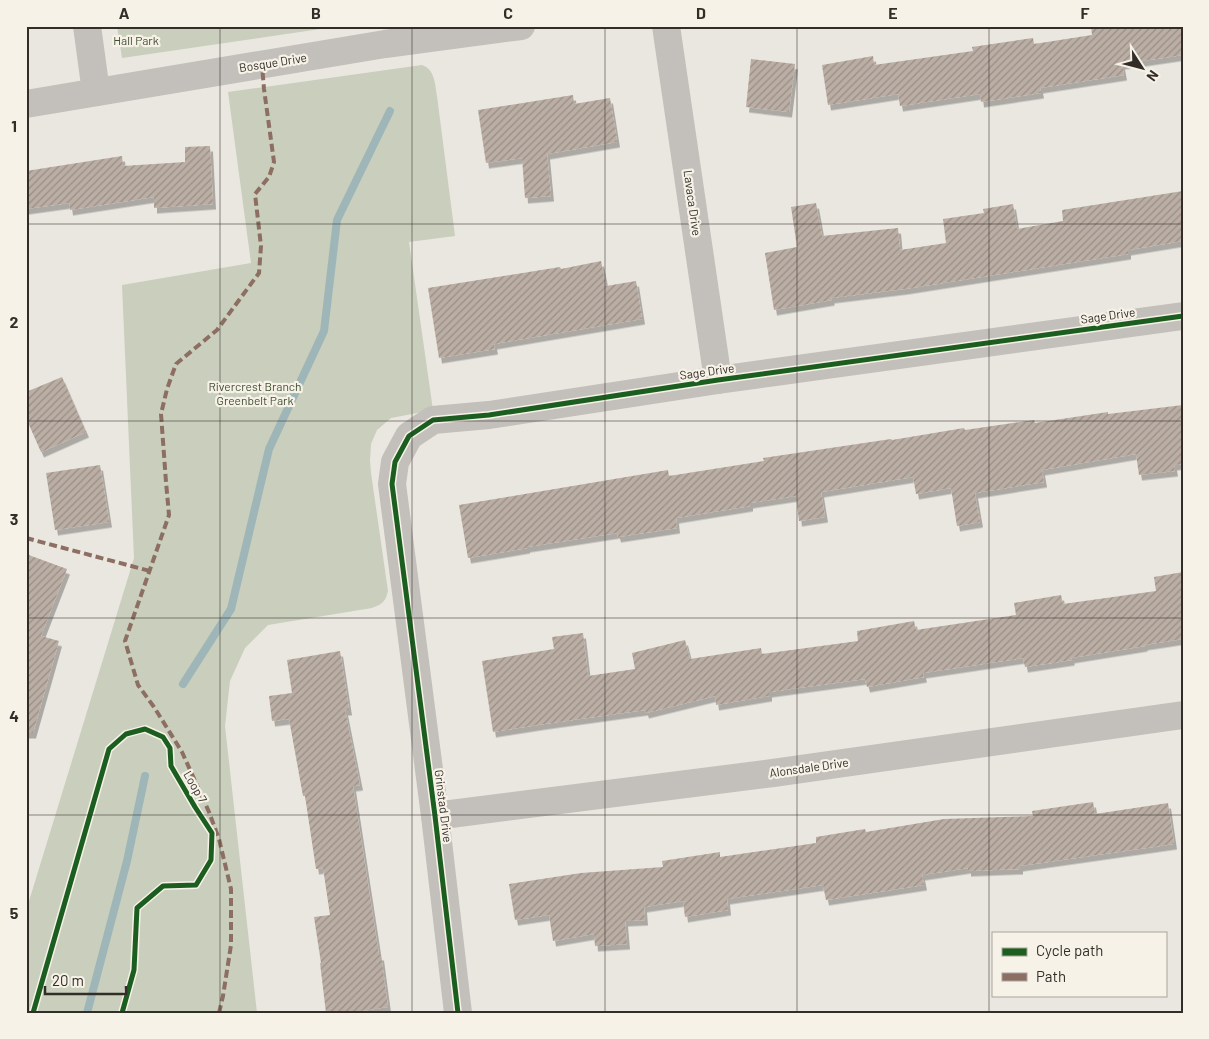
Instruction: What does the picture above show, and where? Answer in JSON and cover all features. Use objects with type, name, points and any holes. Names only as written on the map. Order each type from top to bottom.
[{"type":"street","points":[[87,26],[96,92]]},
{"type":"street","name":"Bosque Drive","points":[[26,104],[385,44],[521,26]]},
{"type":"street","name":"Lavaca Drive","points":[[666,26],[718,380]]},
{"type":"street","name":"Sage Drive","points":[[407,603],[392,484],[395,462],[409,436],[434,420],[489,415],[718,380],[1183,316]]},
{"type":"street","name":"Grinstad Drive","points":[[407,603],[458,1013]]},
{"type":"street","name":"Alonsdale Drive","points":[[435,816],[773,773],[1183,715]]},
{"type":"green space","name":"Hall Park","points":[[117,26],[341,26],[122,58]]},
{"type":"green space","name":"Rivercrest Branch Greenbelt Park","points":[[422,65],[430,70],[435,82],[455,236],[409,242],[433,410],[391,418],[377,430],[371,444],[371,473],[388,591],[387,595],[383,602],[372,608],[268,625],[245,648],[230,681],[225,726],[257,1013],[26,1013],[26,911],[134,558],[122,285],[251,263],[228,92]]},
{"type":"building","points":[[1091,26],[1183,26],[1183,55],[1122,64],[1124,75],[1040,88],[1041,93],[981,102],[980,94],[900,106],[898,94],[828,105],[822,65],[873,56],[874,65],[973,51],[972,47],[1033,38],[1034,44],[1092,35]]},
{"type":"building","points":[[751,59],[795,64],[789,112],[746,107]]},
{"type":"building","points":[[573,95],[574,104],[610,98],[617,142],[547,154],[551,196],[525,198],[522,158],[486,163],[478,110]]},
{"type":"building","points":[[210,146],[213,204],[154,208],[154,197],[70,210],[69,203],[26,209],[26,171],[122,156],[123,166],[185,162],[185,147]]},
{"type":"building","points":[[1183,191],[1183,241],[1128,250],[1128,254],[905,289],[831,298],[832,300],[774,310],[765,253],[797,247],[791,207],[816,203],[822,236],[898,228],[900,250],[946,243],[943,219],[984,213],[983,209],[1013,204],[1017,229],[1063,221],[1062,210]]},
{"type":"building","points":[[601,261],[606,286],[636,281],[642,319],[494,344],[495,349],[439,358],[428,288],[560,267],[561,269]]},
{"type":"building","points":[[62,377],[86,432],[41,452],[26,418],[26,392]]},
{"type":"building","points":[[1183,405],[1183,464],[1174,465],[1175,471],[1139,475],[1136,454],[1042,470],[1044,482],[975,493],[980,522],[957,526],[951,488],[916,494],[913,477],[821,492],[825,517],[799,521],[796,496],[750,503],[750,506],[676,518],[677,528],[618,537],[617,533],[468,558],[459,505],[668,470],[669,476],[764,461],[763,458],[964,428],[965,430],[1034,420],[1035,423],[1108,412],[1108,414]]},
{"type":"building","points":[[100,465],[109,522],[55,530],[46,473]]},
{"type":"building","points":[[26,554],[67,569],[41,636],[59,641],[33,733],[26,733]]},
{"type":"building","points":[[1183,572],[1183,639],[1025,667],[1023,658],[923,673],[924,677],[867,687],[865,679],[769,692],[769,696],[716,705],[715,696],[646,713],[645,710],[493,732],[482,661],[554,649],[552,637],[583,633],[588,676],[635,669],[632,653],[685,640],[690,659],[761,648],[762,654],[858,641],[857,631],[914,621],[916,630],[1016,615],[1014,603],[1061,595],[1063,604],[1156,591],[1154,577]]},
{"type":"building","points":[[340,651],[349,710],[345,710],[360,785],[353,786],[388,1007],[347,1013],[326,1013],[314,917],[330,915],[323,868],[316,869],[305,796],[303,796],[289,719],[272,721],[269,696],[292,693],[287,660]]},
{"type":"building","points":[[1093,802],[1095,814],[1168,803],[1174,844],[1020,866],[1020,869],[968,871],[968,868],[922,875],[924,885],[826,900],[823,885],[727,899],[728,910],[685,917],[683,901],[644,907],[645,920],[625,921],[627,944],[595,946],[594,934],[553,941],[549,915],[515,920],[509,884],[581,873],[663,867],[662,861],[720,852],[720,857],[816,843],[816,837],[865,829],[866,832],[944,819],[1033,816],[1032,811]]},
{"type":"waterway","points":[[183,684],[231,609],[269,449],[324,331],[337,220],[390,111]]},
{"type":"waterway","points":[[87,1013],[127,861],[145,776]]},
{"type":"marked path","points":[[219,1013],[231,945],[231,889],[219,839],[182,752],[138,685],[125,641],[169,515],[161,414],[176,364],[217,330],[259,273],[261,246],[255,194],[269,177],[274,162],[262,65]]},
{"type":"marked path","points":[[26,538],[150,571]]},
{"type":"cycle path","points":[[458,1013],[435,816],[392,484],[395,462],[409,436],[433,420],[489,415],[718,380],[1183,316]]},
{"type":"cycle path","name":"Loop 7","points":[[33,1013],[109,749],[126,734],[145,729],[163,737],[170,748],[171,766],[212,833],[211,860],[196,885],[163,886],[137,908],[134,970],[122,1013]]}]
